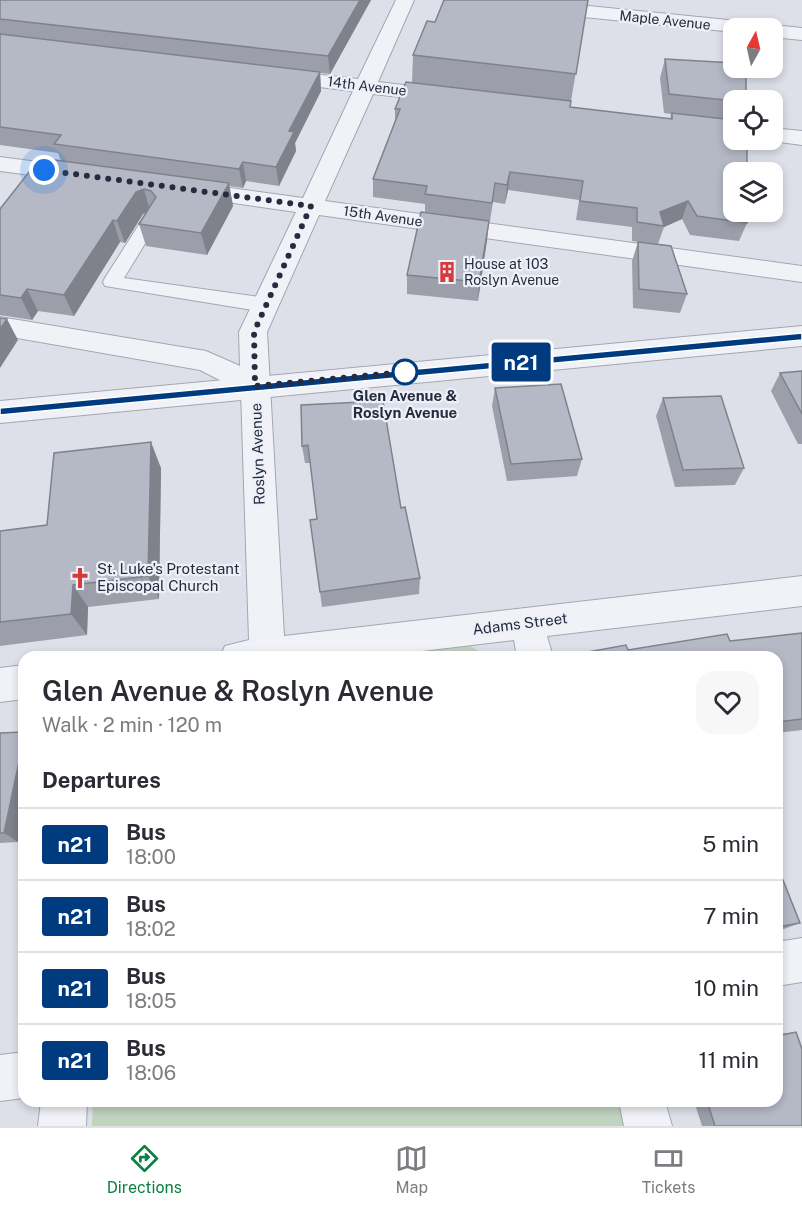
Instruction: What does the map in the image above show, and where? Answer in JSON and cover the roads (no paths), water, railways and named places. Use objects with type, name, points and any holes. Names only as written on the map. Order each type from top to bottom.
[{"type":"street","name":"Roslyn Avenue","points":[[252,651],[254,332],[405,0]]},
{"type":"street","name":"Maple Avenue","points":[[474,0],[723,25]]},
{"type":"street","points":[[783,32],[802,34]]},
{"type":"street","name":"14th Avenue","points":[[261,74],[460,98]]},
{"type":"street","points":[[783,136],[802,138]]},
{"type":"street","points":[[0,164],[104,178]]},
{"type":"street","name":"15th Avenue","points":[[161,185],[802,274]]},
{"type":"street","points":[[0,326],[206,361],[255,386]]},
{"type":"street","points":[[0,412],[255,386],[802,336]]},
{"type":"street","name":"Adams Street","points":[[286,651],[802,591]]},
{"type":"street","points":[[527,623],[534,651]]},
{"type":"street","points":[[0,685],[18,683]]},
{"type":"street","points":[[783,963],[802,960]]},
{"type":"street","points":[[0,1078],[18,1076]]},
{"type":"street","points":[[62,1126],[64,1107]]},
{"type":"street","points":[[643,1107],[648,1126]]},
{"type":"lane","points":[[151,219],[112,282],[266,305]]},
{"type":"place","name":"House at 103 Roslyn Avenue","points":[[447,272]]},
{"type":"place","name":"Glen Avenue & Roslyn Avenue","points":[[405,372]]},
{"type":"place","name":"St. Luke's Protestant Episcopal Church","points":[[80,578]]}]
